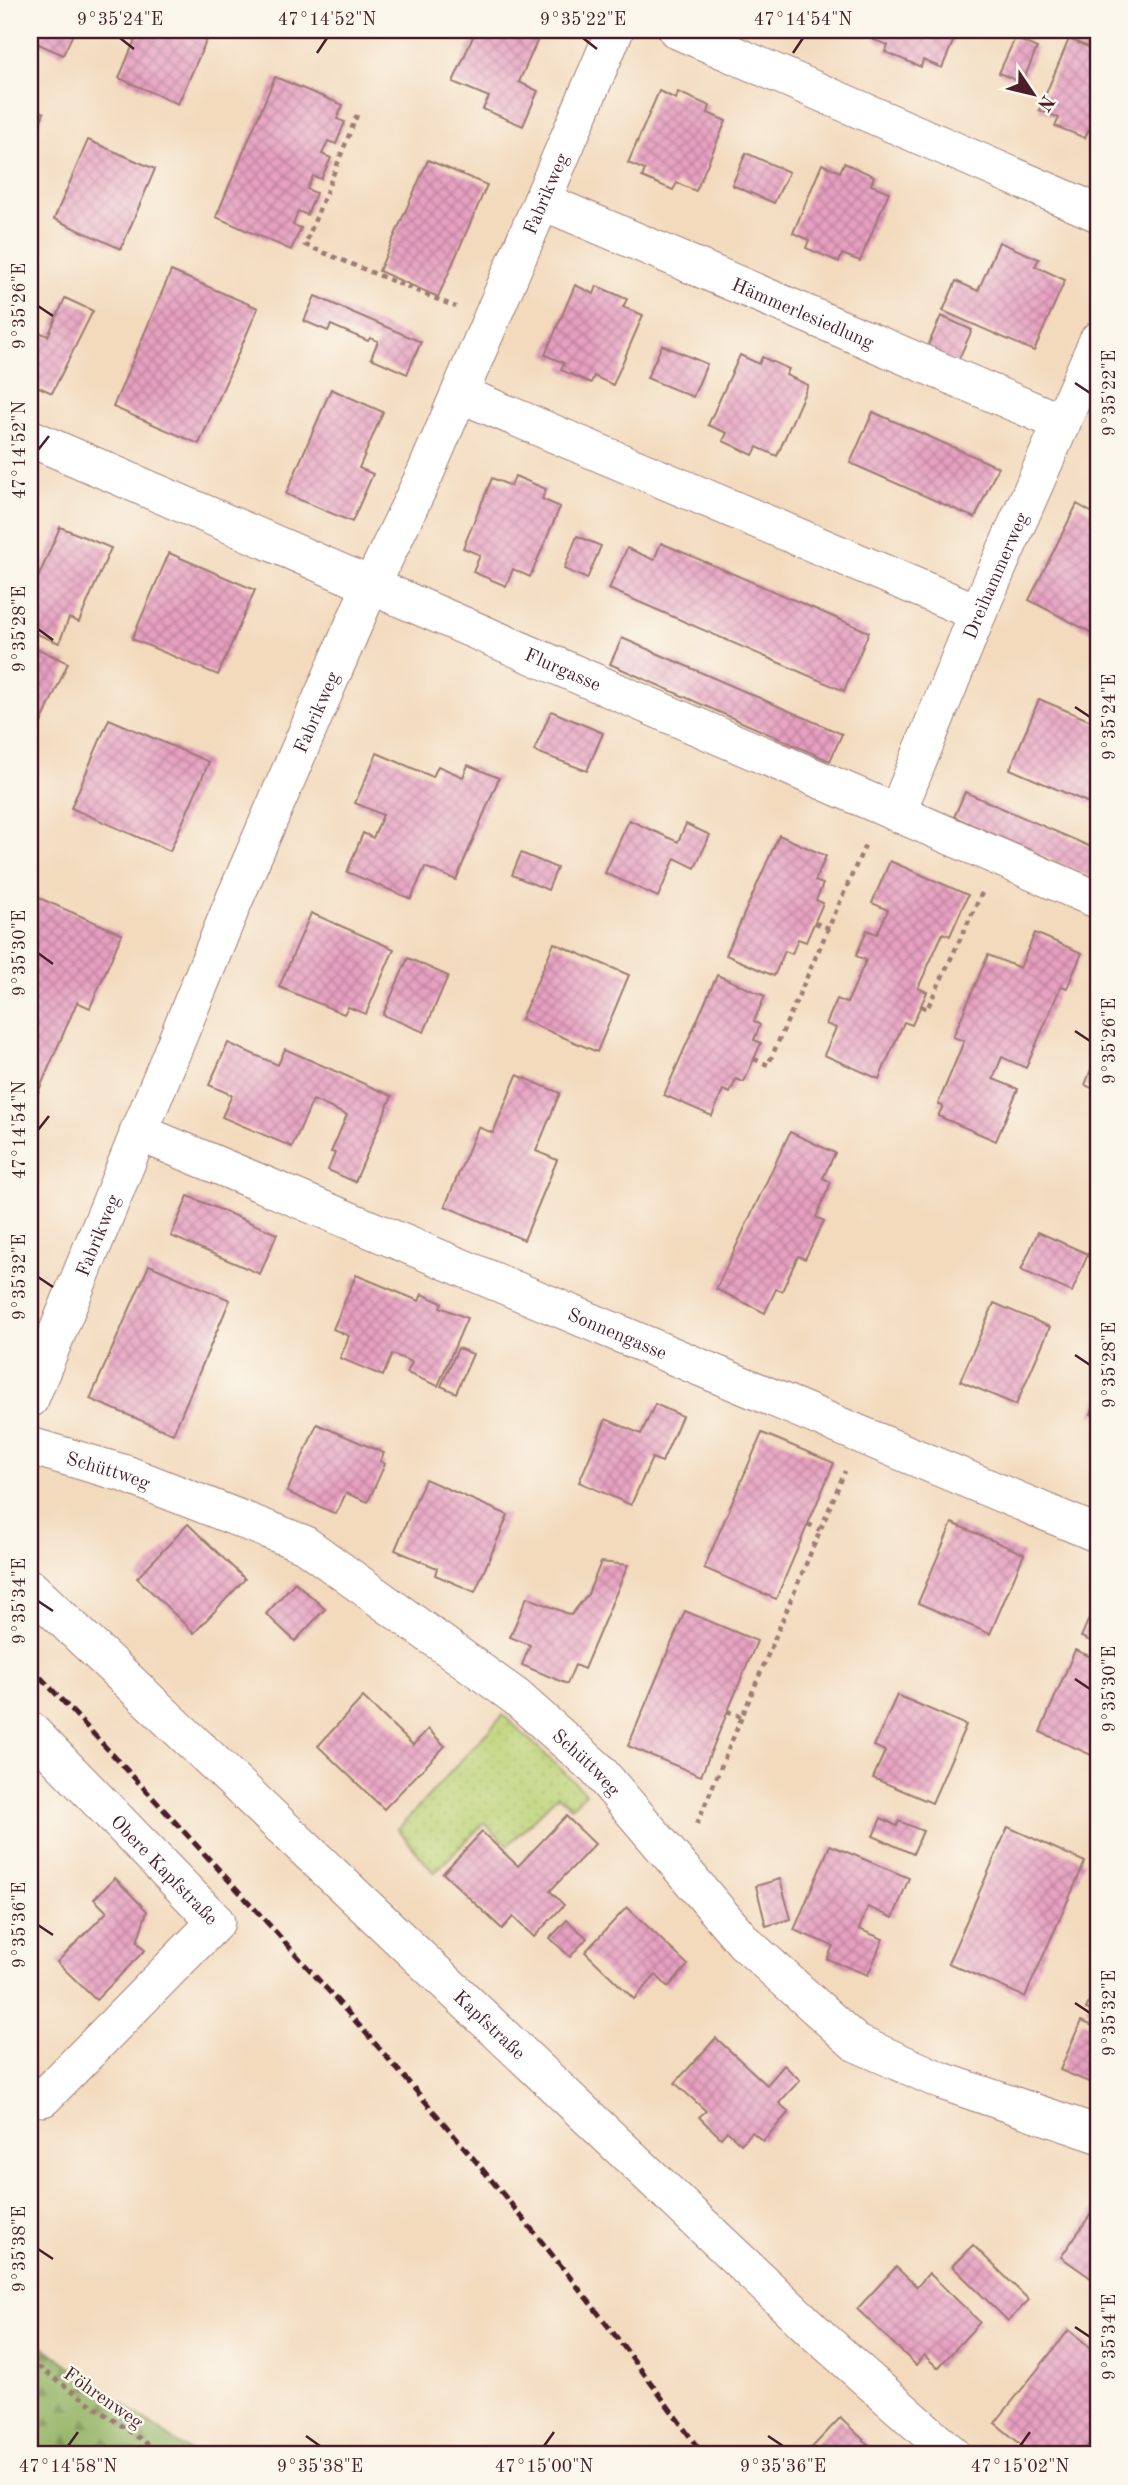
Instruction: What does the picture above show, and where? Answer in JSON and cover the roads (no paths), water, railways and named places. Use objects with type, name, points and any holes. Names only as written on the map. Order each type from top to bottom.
[{"type":"street","name":"Fabrikweg","points":[[30,1399],[246,873],[460,394],[615,30]]},
{"type":"street","points":[[677,30],[1098,213]]},
{"type":"street","name":"Hämmerlesiedlung","points":[[542,201],[1062,423]]},
{"type":"street","name":"Dreihammerweg","points":[[890,809],[1098,340]]},
{"type":"street","points":[[460,394],[978,613]]},
{"type":"street","name":"Flurgasse","points":[[30,438],[373,584],[1098,900]]},
{"type":"street","name":"Sonnengasse","points":[[138,1132],[1098,1534]]},
{"type":"street","name":"Schüttweg","points":[[30,1446],[126,1474],[304,1544],[516,1697],[596,1768],[744,1942],[856,2043],[942,2081],[1098,2134]]},
{"type":"street","name":"Kapfstraße","points":[[30,1588],[819,2336],[953,2455]]},
{"type":"street","name":"Obere Kapfstraße","points":[[30,1730],[216,1922],[43,2098]]},
{"type":"railway","points":[[30,1666],[207,1856],[380,2049],[547,2248],[703,2455]]}]
